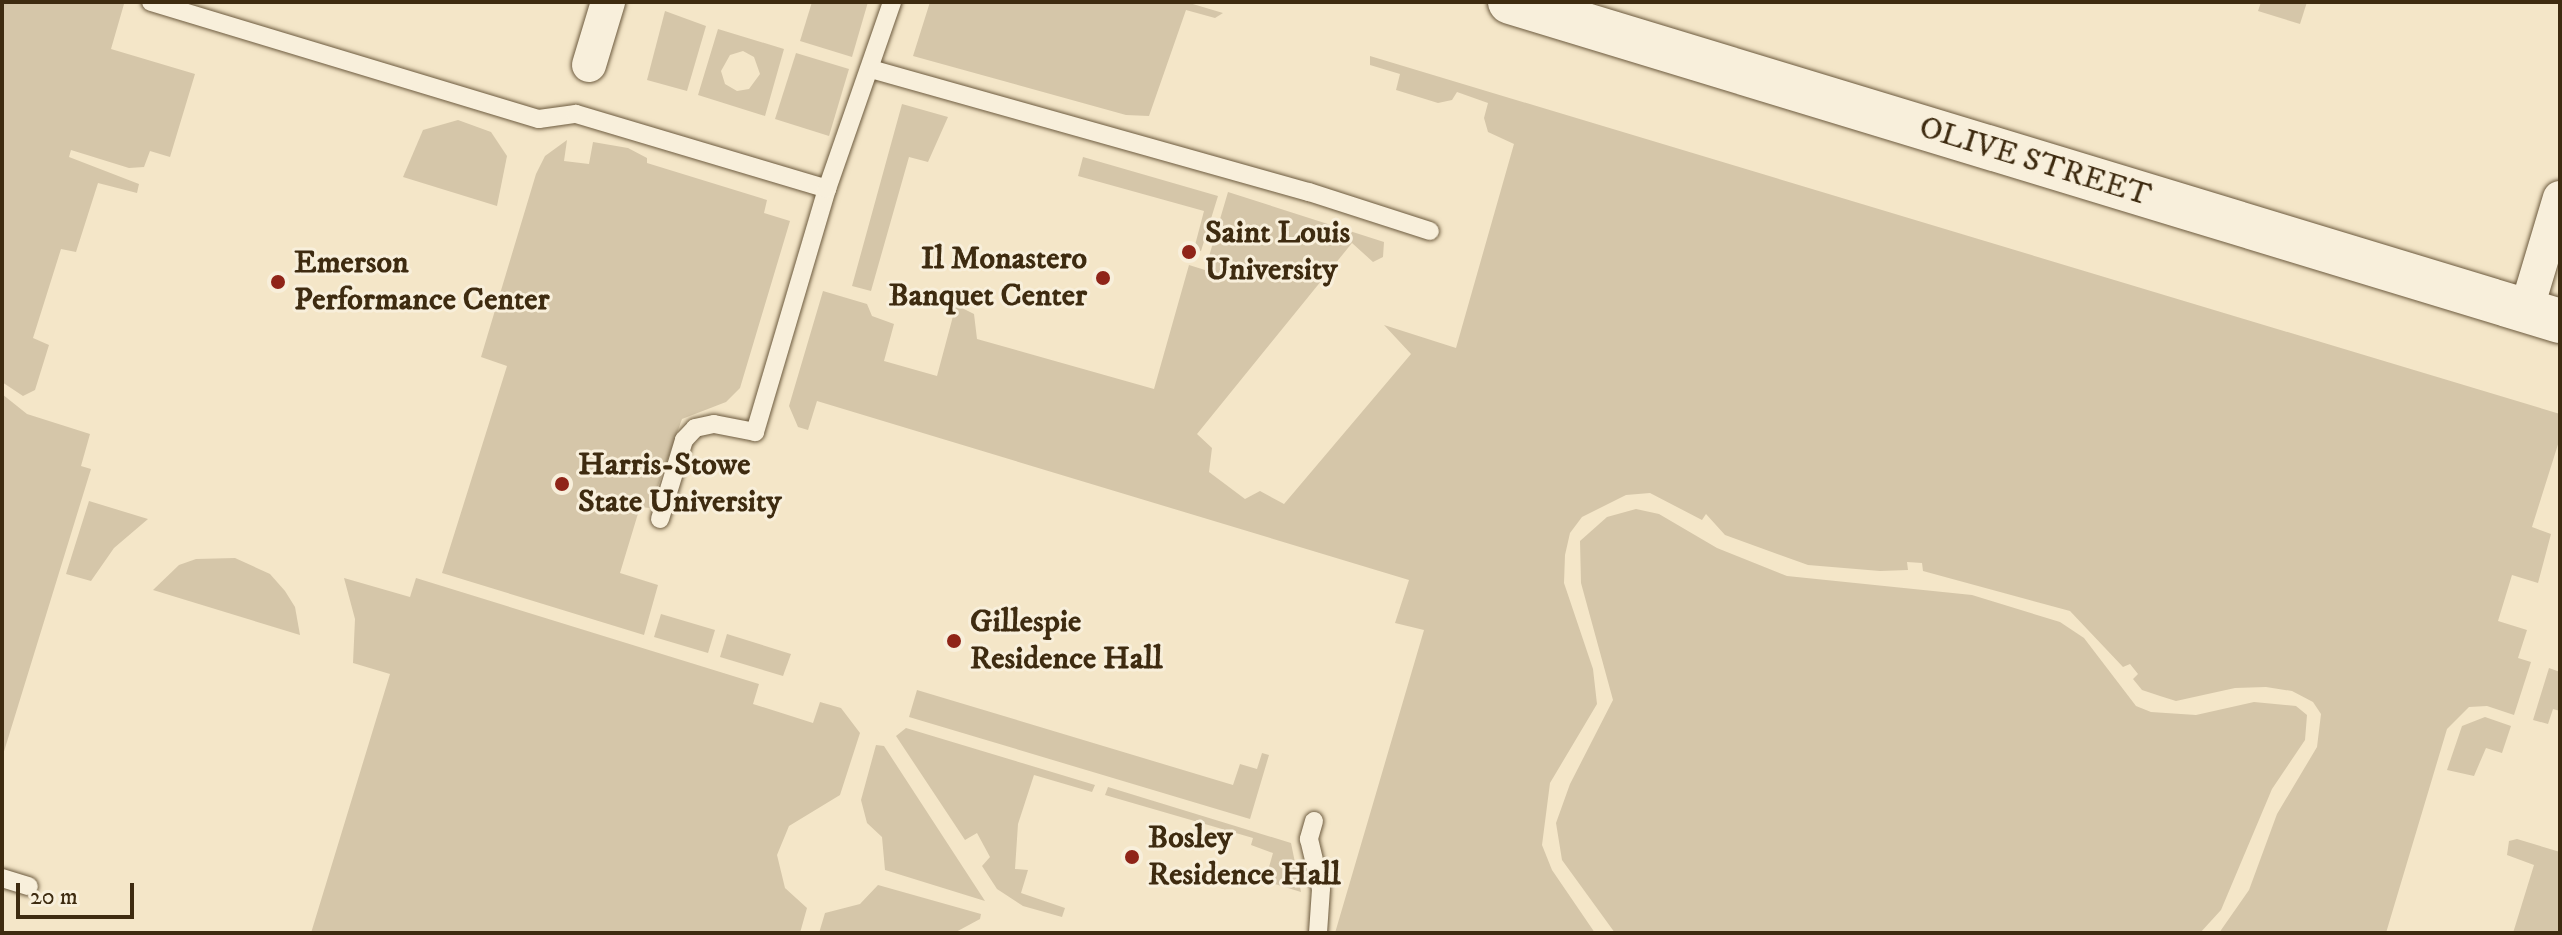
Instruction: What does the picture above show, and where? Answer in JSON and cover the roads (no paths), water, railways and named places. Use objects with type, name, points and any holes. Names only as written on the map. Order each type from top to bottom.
[{"type":"main road","name":"OLIVE STREET","points":[[1510,2],[1567,10],[2543,316]]},
{"type":"street","points":[[589,65],[608,2]]},
{"type":"street","points":[[2543,316],[2560,198]]},
{"type":"lane","points":[[151,2],[539,119],[576,114],[827,189]]},
{"type":"lane","points":[[660,519],[684,440],[695,428],[714,424],[755,432],[827,189],[892,2]]},
{"type":"lane","points":[[871,69],[1199,160],[1430,231]]},
{"type":"lane","points":[[1314,821],[1309,839],[1321,889],[1318,933]]},
{"type":"lane","points":[[2,878],[29,886]]},
{"type":"place","name":"Saint Louis University","points":[[1189,252]]},
{"type":"place","name":"Il Monastero Banquet Center","points":[[1103,278]]},
{"type":"place","name":"Emerson Performance Center","points":[[278,282]]},
{"type":"place","name":"Harris-Stowe State University","points":[[562,484]]},
{"type":"place","name":"Gillespie Residence Hall","points":[[954,641]]},
{"type":"place","name":"Bosley Residence Hall","points":[[1132,857]]}]
